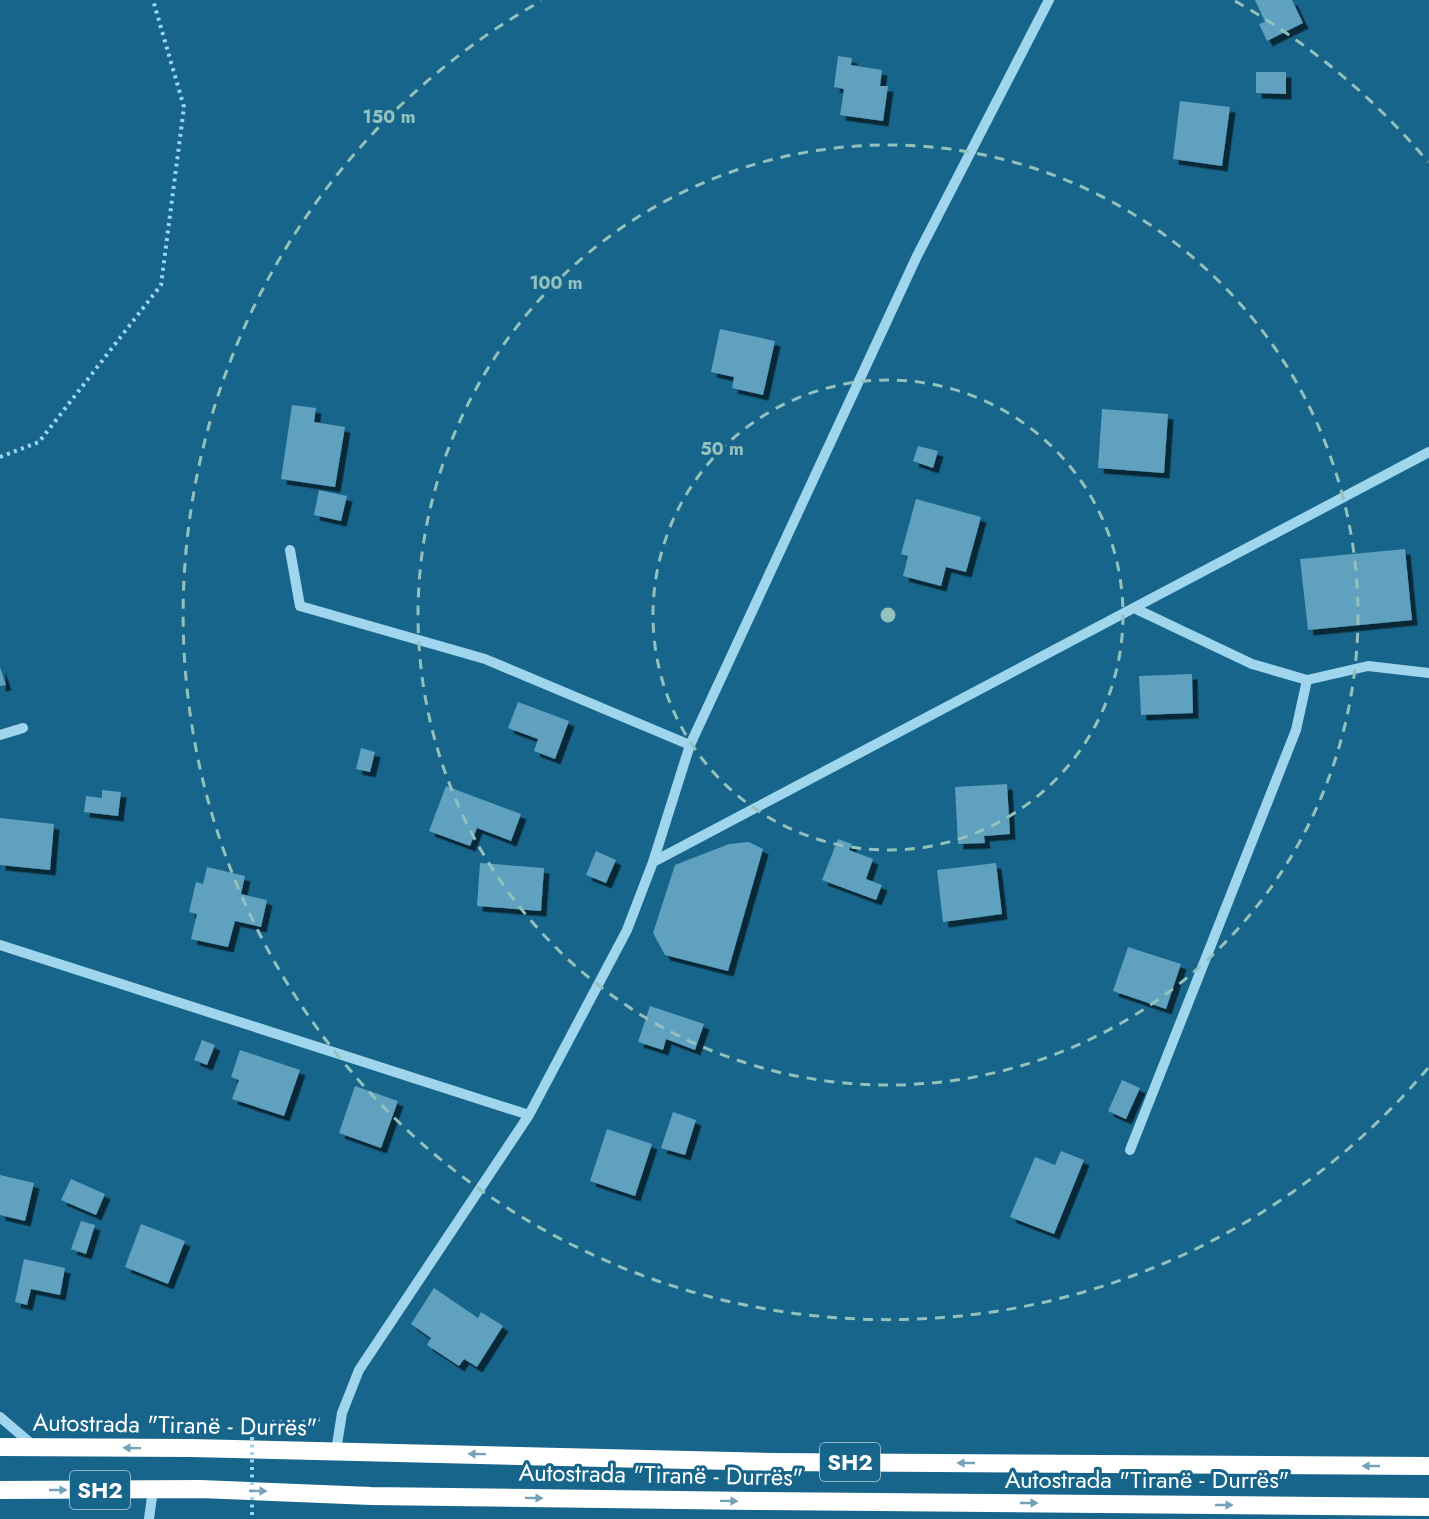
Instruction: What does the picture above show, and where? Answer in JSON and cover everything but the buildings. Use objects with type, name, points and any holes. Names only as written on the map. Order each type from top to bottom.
[{"type":"highway","name":"Autostrada \"Tiranë - Durrës\"","points":[[0,1447],[336,1451],[771,1462],[1429,1466]]},
{"type":"highway","name":"Autostrada \"Tiranë - Durrës\"","points":[[0,1490],[200,1489],[371,1496],[1429,1507]]},
{"type":"street","points":[[336,1451],[342,1413],[359,1370],[529,1114],[627,930],[653,862],[690,745],[917,256],[1049,0]]},
{"type":"street","points":[[653,862],[1429,452]]},
{"type":"street","points":[[290,550],[300,606],[485,659],[690,745]]},
{"type":"street","points":[[1134,608],[1252,664],[1307,680],[1368,666],[1429,673]]},
{"type":"street","points":[[1130,1150],[1296,730],[1307,680]]},
{"type":"street","points":[[0,735],[23,728]]},
{"type":"street","points":[[0,945],[529,1114]]},
{"type":"street","points":[[0,1417],[36,1447]]},
{"type":"street","points":[[149,1519],[153,1489]]},
{"type":"path","points":[[0,457],[39,442],[161,285],[184,106],[153,0]]},
{"type":"path","points":[[252,1422],[252,1519]]}]
